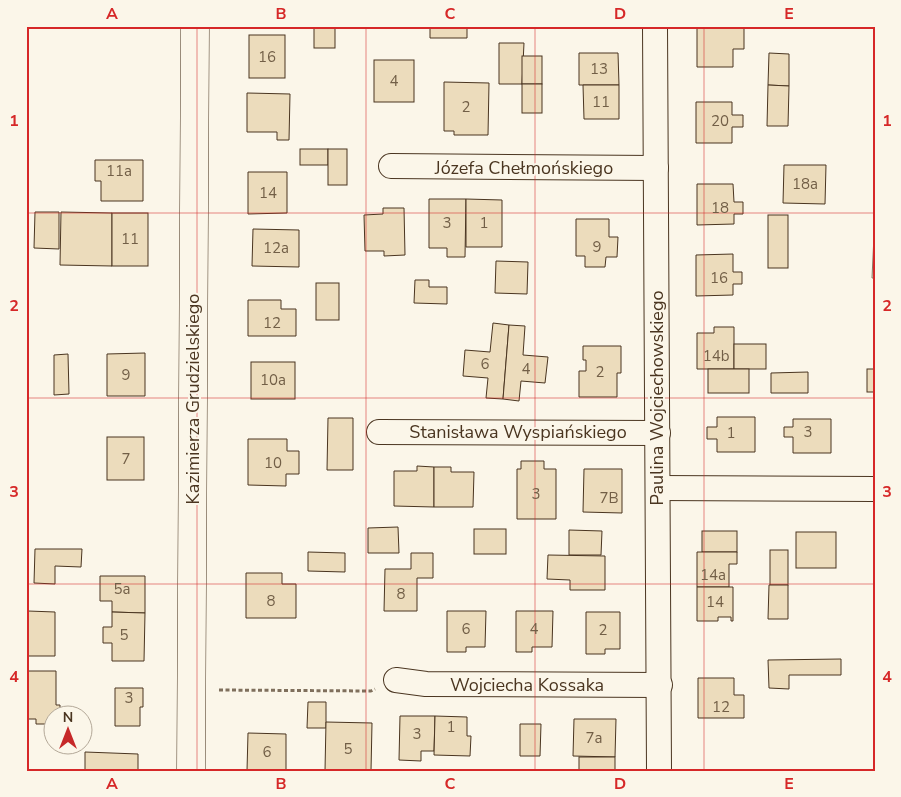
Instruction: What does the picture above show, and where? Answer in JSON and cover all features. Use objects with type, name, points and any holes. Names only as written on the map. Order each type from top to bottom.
[{"type":"street","name":"Kazimierza Grudzielskiego","points":[[191,771],[195,26]]},
{"type":"street","name":"Paulina Wojciechowskiego","points":[[655,26],[660,771]]},
{"type":"street","name":"Józefa Chełmońskiego","points":[[391,166],[656,168]]},
{"type":"street","name":"Stanisława Wyspiańskiego","points":[[379,432],[658,433]]},
{"type":"street","points":[[658,488],[875,489]]},
{"type":"street","name":"Wojciecha Kossaka","points":[[396,680],[426,684],[660,685]]},
{"type":"path","points":[[213,690],[370,691],[396,680]]},
{"type":"green space","points":[[875,214],[875,278],[872,278]]},
{"type":"building","points":[[314,26],[335,26],[335,48],[314,48]]},
{"type":"building","points":[[430,26],[467,26],[467,38],[430,38]]},
{"type":"building","points":[[697,26],[744,26],[744,49],[733,49],[733,67],[697,67]]},
{"type":"building","points":[[249,35],[285,35],[285,78],[249,78]]},
{"type":"building","points":[[499,43],[524,43],[522,84],[499,84]]},
{"type":"building","points":[[579,53],[618,53],[619,85],[579,85]]},
{"type":"building","points":[[769,53],[789,54],[789,86],[768,85]]},
{"type":"building","points":[[522,56],[542,56],[542,84],[522,84]]},
{"type":"building","points":[[374,60],[414,60],[414,102],[374,102]]},
{"type":"building","points":[[444,82],[489,83],[488,135],[454,135],[454,131],[444,131]]},
{"type":"building","points":[[522,84],[542,84],[542,113],[522,113]]},
{"type":"building","points":[[583,85],[619,85],[619,119],[584,119]]},
{"type":"building","points":[[768,85],[789,86],[788,126],[767,126]]},
{"type":"building","points":[[247,93],[290,94],[289,140],[277,140],[277,132],[247,132]]},
{"type":"building","points":[[696,102],[732,102],[732,115],[743,115],[743,127],[732,127],[732,143],[696,143]]},
{"type":"building","points":[[300,149],[328,149],[328,165],[300,165]]},
{"type":"building","points":[[328,149],[347,149],[347,185],[328,185]]},
{"type":"building","points":[[95,160],[143,160],[143,201],[101,201],[101,181],[95,181]]},
{"type":"building","points":[[784,165],[826,165],[825,204],[783,203]]},
{"type":"building","points":[[248,172],[287,172],[287,213],[248,214]]},
{"type":"building","points":[[697,184],[733,184],[734,202],[743,202],[743,214],[734,214],[734,224],[697,225]]},
{"type":"building","points":[[429,199],[466,199],[465,257],[447,257],[447,248],[429,248]]},
{"type":"building","points":[[466,199],[502,200],[502,247],[466,247]]},
{"type":"building","points":[[383,208],[404,208],[405,255],[384,256],[384,251],[365,251],[364,215],[383,214]]},
{"type":"building","points":[[35,212],[59,212],[59,249],[34,248]]},
{"type":"building","points":[[61,212],[112,213],[112,266],[60,265]]},
{"type":"building","points":[[112,213],[148,213],[148,266],[112,266]]},
{"type":"building","points":[[768,215],[788,215],[788,268],[768,268]]},
{"type":"building","points":[[576,219],[609,219],[609,237],[618,237],[617,257],[606,257],[605,267],[585,267],[585,256],[576,256]]},
{"type":"building","points":[[253,229],[299,230],[299,267],[252,266]]},
{"type":"building","points":[[733,254],[733,272],[742,272],[742,284],[733,284],[733,295],[696,296],[696,255]]},
{"type":"building","points":[[496,261],[528,262],[527,294],[495,293]]},
{"type":"building","points":[[415,280],[429,280],[429,287],[447,287],[447,304],[414,303]]},
{"type":"building","points":[[316,283],[339,283],[339,320],[316,320]]},
{"type":"building","points":[[248,300],[281,300],[281,309],[296,309],[296,336],[248,336]]},
{"type":"building","points":[[493,323],[509,325],[503,399],[486,398],[488,378],[463,376],[465,350],[490,352]]},
{"type":"building","points":[[509,325],[525,326],[523,355],[548,357],[545,383],[521,381],[519,401],[503,399]]},
{"type":"building","points":[[714,327],[734,327],[734,369],[697,369],[697,333],[714,333]]},
{"type":"building","points":[[734,344],[766,344],[766,369],[734,369]]},
{"type":"building","points":[[583,346],[621,346],[621,373],[617,373],[617,397],[579,397],[579,371],[586,371],[586,360],[583,360]]},
{"type":"building","points":[[145,353],[145,396],[107,396],[107,354]]},
{"type":"building","points":[[68,354],[69,394],[54,395],[54,355]]},
{"type":"building","points":[[251,362],[295,362],[295,399],[251,399]]},
{"type":"building","points":[[708,369],[749,369],[749,393],[708,393]]},
{"type":"building","points":[[867,369],[875,369],[875,392],[867,392]]},
{"type":"building","points":[[808,372],[808,393],[771,393],[771,373]]},
{"type":"building","points":[[717,417],[755,417],[755,452],[717,452],[717,439],[707,439],[707,427],[717,427]]},
{"type":"building","points":[[328,418],[353,418],[353,470],[327,470]]},
{"type":"building","points":[[793,419],[831,419],[831,453],[793,453],[793,437],[784,437],[784,427],[793,427]]},
{"type":"building","points":[[107,437],[144,437],[144,480],[107,480]]},
{"type":"building","points":[[248,439],[287,439],[287,451],[299,451],[299,474],[286,474],[286,486],[248,485]]},
{"type":"building","points":[[521,461],[544,461],[544,469],[556,469],[556,519],[517,519],[517,469],[521,469]]},
{"type":"building","points":[[417,466],[434,467],[434,507],[394,506],[394,471],[417,471]]},
{"type":"building","points":[[434,467],[451,467],[451,472],[474,472],[473,507],[434,507]]},
{"type":"building","points":[[584,469],[622,469],[622,513],[583,512]]},
{"type":"building","points":[[398,527],[399,553],[368,553],[368,528]]},
{"type":"building","points":[[474,529],[506,529],[506,554],[474,554]]},
{"type":"building","points":[[569,530],[602,531],[601,555],[569,555]]},
{"type":"building","points":[[702,531],[737,531],[737,552],[702,552]]},
{"type":"building","points":[[796,532],[836,532],[836,568],[796,568]]},
{"type":"building","points":[[35,549],[82,549],[81,567],[55,566],[55,584],[34,583]]},
{"type":"building","points":[[770,550],[788,550],[788,585],[770,585]]},
{"type":"building","points":[[308,552],[345,553],[345,572],[308,571]]},
{"type":"building","points":[[697,552],[737,552],[737,564],[729,564],[729,587],[697,587]]},
{"type":"building","points":[[411,553],[433,553],[433,578],[417,578],[417,611],[384,611],[385,569],[411,569]]},
{"type":"building","points":[[548,555],[605,556],[605,590],[570,590],[570,580],[547,579]]},
{"type":"building","points":[[246,573],[282,573],[282,584],[296,584],[296,618],[246,618]]},
{"type":"building","points":[[100,576],[145,576],[145,613],[112,612],[112,601],[100,601]]},
{"type":"building","points":[[769,585],[788,585],[788,619],[768,619]]},
{"type":"building","points":[[697,587],[733,587],[733,621],[731,621],[731,617],[718,617],[718,621],[697,621]]},
{"type":"building","points":[[28,611],[55,612],[55,656],[27,656]]},
{"type":"building","points":[[447,611],[486,611],[485,647],[466,647],[466,652],[447,652]]},
{"type":"building","points":[[516,611],[553,611],[552,647],[532,647],[532,652],[516,652]]},
{"type":"building","points":[[112,612],[145,613],[144,661],[112,661],[112,643],[103,643],[103,627],[112,627]]},
{"type":"building","points":[[586,612],[620,612],[620,649],[605,649],[605,654],[586,654]]},
{"type":"building","points":[[841,659],[841,675],[789,675],[789,689],[769,688],[768,660]]},
{"type":"building","points":[[27,671],[56,671],[56,704],[42,704],[42,724],[36,724],[36,719],[27,719]]},
{"type":"building","points":[[698,678],[734,678],[734,695],[744,695],[744,718],[698,718]]},
{"type":"building","points":[[115,688],[143,688],[140,726],[115,726]]},
{"type":"building","points":[[308,702],[326,702],[326,728],[307,728]]},
{"type":"building","points":[[400,716],[435,716],[434,751],[421,751],[421,761],[399,760]]},
{"type":"building","points":[[435,716],[467,717],[467,736],[471,736],[470,756],[434,755]]},
{"type":"building","points":[[574,719],[616,719],[615,757],[573,756]]},
{"type":"building","points":[[326,722],[372,723],[371,771],[325,771]]},
{"type":"building","points":[[520,724],[541,724],[540,756],[520,756]]},
{"type":"building","points":[[248,733],[286,734],[286,771],[247,771]]},
{"type":"building","points":[[92,752],[138,754],[138,771],[85,771],[85,754],[92,754]]},
{"type":"building","points":[[579,757],[615,757],[615,771],[579,771]]}]
